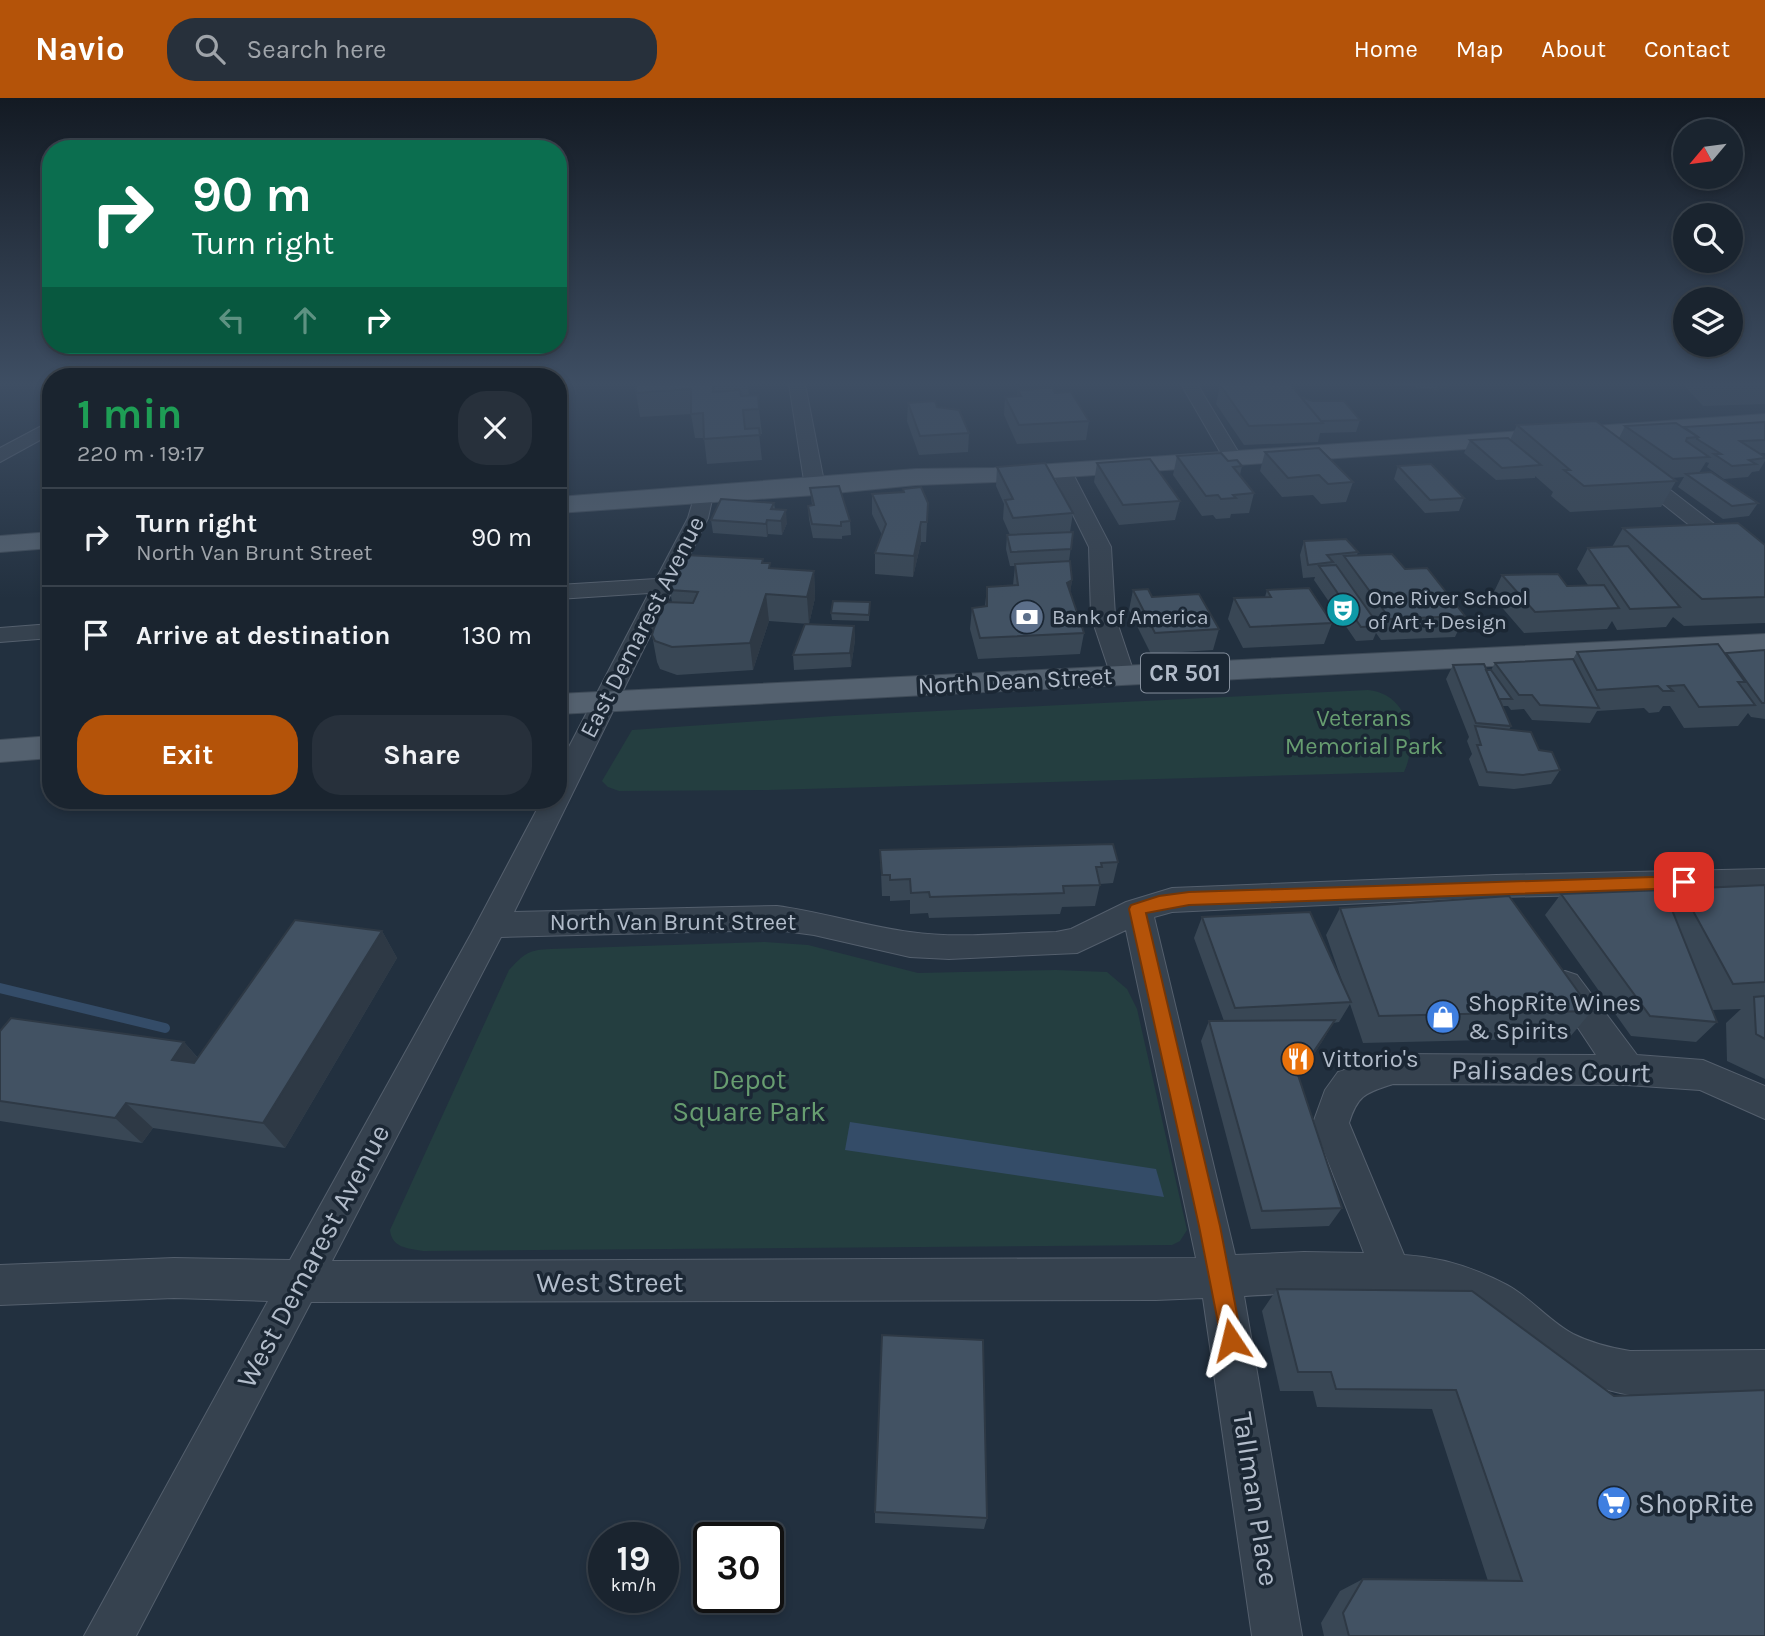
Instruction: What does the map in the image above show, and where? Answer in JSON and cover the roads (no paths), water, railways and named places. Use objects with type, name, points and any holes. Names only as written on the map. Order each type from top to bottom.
[{"type":"main road","points":[[567,504],[916,477],[1265,456]]},
{"type":"main road","points":[[0,544],[42,541]]},
{"type":"main road","name":"North Dean Street","points":[[567,703],[1765,643]]},
{"type":"main road","points":[[0,751],[42,748]]},
{"type":"street","points":[[810,456],[815,487]]},
{"type":"street","points":[[1612,456],[1765,574]]},
{"type":"street","points":[[1062,470],[1098,541],[1102,560],[1103,616],[1123,676]]},
{"type":"street","name":"East Demarest Avenue","points":[[567,778],[700,514],[703,495]]},
{"type":"street","points":[[567,591],[664,585]]},
{"type":"street","points":[[0,635],[42,631]]},
{"type":"street","name":"East Demarest Avenue","points":[[517,876],[551,809]]},
{"type":"street","name":"West Demarest Avenue","points":[[108,1636],[517,876]]},
{"type":"street","name":"North Van Brunt Street","points":[[492,925],[777,918],[814,923],[910,945],[948,947],[1067,943],[1137,909],[1159,902],[1189,899],[1496,886],[1765,880]]},
{"type":"street","points":[[1496,886],[1518,917]]},
{"type":"street","name":"Tallman Place","points":[[1137,909],[1220,1277],[1277,1636]]},
{"type":"street","points":[[1546,957],[1626,1070]]},
{"type":"street","name":"Palisades Court","points":[[1392,1274],[1332,1123],[1338,1101],[1351,1083],[1393,1069],[1626,1070],[1703,1075],[1765,1103]]},
{"type":"street","name":"West Street","points":[[0,1285],[174,1278],[396,1283],[1101,1280],[1304,1272],[1392,1274]]},
{"type":"street","points":[[1392,1274],[1421,1276],[1461,1285],[1495,1301],[1558,1349],[1609,1369],[1630,1373],[1765,1372]]},
{"type":"water","points":[[850,1122],[1156,1169],[1164,1197],[845,1150]]},
{"type":"waterway","points":[[0,988],[165,1028]]},
{"type":"place","name":"One River School of Art + Design","points":[[1343,610]]},
{"type":"place","name":"Bank of America","points":[[1027,617]]},
{"type":"place","name":"ShopRite Wines & Spirits","points":[[1443,1017]]},
{"type":"place","name":"Vittorio's","points":[[1298,1059]]},
{"type":"place","name":"ShopRite","points":[[1614,1503]]},
{"type":"park label","name":"Veterans Memorial Park","points":[[1364,732]]},
{"type":"park label","name":"Depot Square Park","points":[[749,1095]]}]
